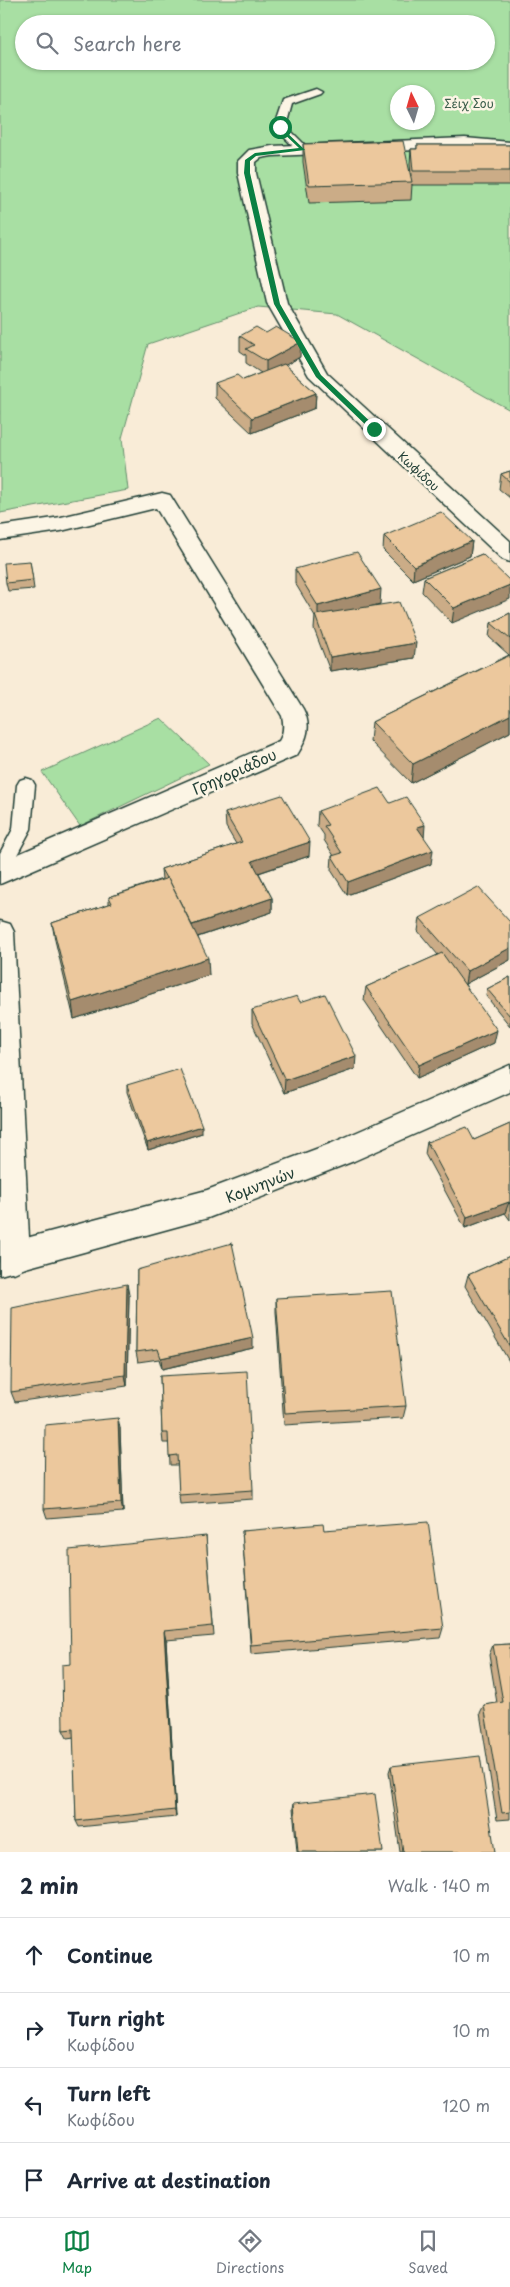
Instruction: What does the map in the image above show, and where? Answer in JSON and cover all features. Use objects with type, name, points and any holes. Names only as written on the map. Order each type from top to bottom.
[{"type":"street","name":"Κωφίδου","points":[[510,147],[465,143],[303,150],[255,154],[247,160],[247,173],[277,304],[319,376],[510,554]]},
{"type":"street","name":"Γρηγοριάδου","points":[[0,533],[61,524],[162,500],[294,715],[297,724],[295,738],[288,748],[0,872]]},
{"type":"street","points":[[0,932],[7,1259]]},
{"type":"street","name":"Κομνηνών","points":[[7,1259],[208,1204],[343,1152],[510,1078]]},
{"type":"lane","points":[[303,150],[280,127],[287,102],[316,92]]},
{"type":"lane","points":[[0,872],[22,830],[26,784]]},
{"type":"green space","name":"Σέιχ Σου","points":[[0,0],[510,0],[510,410],[337,314],[258,307],[148,344],[122,438],[128,490],[0,513]]},
{"type":"green space","points":[[161,718],[209,764],[80,826],[42,772]]},
{"type":"building","points":[[403,141],[412,182],[309,185],[303,144]]},
{"type":"building","points":[[417,145],[510,145],[510,171],[413,171],[411,149],[417,149]]},
{"type":"building","points":[[256,327],[266,333],[276,327],[301,342],[266,361],[246,349],[254,345],[240,336]]},
{"type":"building","points":[[284,364],[316,393],[252,418],[215,383],[237,375],[243,380]]},
{"type":"building","points":[[510,471],[510,482],[501,474]]},
{"type":"building","points":[[441,512],[472,541],[414,566],[384,536]]},
{"type":"building","points":[[357,552],[381,589],[318,606],[295,569]]},
{"type":"building","points":[[482,554],[510,581],[510,585],[454,608],[424,578]]},
{"type":"building","points":[[30,561],[33,580],[6,583],[4,563]]},
{"type":"building","points":[[399,602],[416,643],[330,657],[315,615]]},
{"type":"building","points":[[510,613],[510,639],[491,623]]},
{"type":"building","points":[[510,655],[510,715],[413,764],[372,722]]},
{"type":"building","points":[[380,788],[390,803],[406,797],[425,825],[417,827],[433,850],[348,882],[332,856],[342,853],[324,826],[328,825],[318,811]]},
{"type":"building","points":[[282,795],[310,842],[252,861],[272,898],[192,925],[168,878],[166,878],[161,869],[242,842],[225,813]]},
{"type":"building","points":[[168,878],[208,958],[72,1002],[52,923],[112,903],[109,897]]},
{"type":"building","points":[[478,887],[510,922],[510,948],[467,971],[420,918]]},
{"type":"building","points":[[442,953],[497,1030],[419,1065],[366,987]]},
{"type":"building","points":[[510,977],[510,1016],[487,989]]},
{"type":"building","points":[[325,994],[356,1056],[285,1080],[252,1010],[297,996],[300,1002]]},
{"type":"building","points":[[180,1069],[202,1126],[147,1143],[127,1085]]},
{"type":"building","points":[[510,1124],[510,1204],[509,1202],[467,1217],[427,1142],[467,1127],[474,1140]]},
{"type":"building","points":[[232,1243],[253,1338],[161,1358],[158,1349],[136,1352],[137,1270]]},
{"type":"building","points":[[510,1256],[510,1347],[468,1275]]},
{"type":"building","points":[[127,1284],[125,1375],[11,1392],[12,1308]]},
{"type":"building","points":[[392,1291],[406,1406],[285,1413],[276,1298]]},
{"type":"building","points":[[247,1371],[253,1490],[179,1495],[177,1455],[169,1456],[168,1433],[162,1433],[160,1376]]},
{"type":"building","points":[[118,1418],[121,1503],[44,1509],[45,1425]]},
{"type":"building","points":[[428,1522],[443,1628],[251,1645],[242,1531],[323,1524],[324,1530]]},
{"type":"building","points":[[206,1536],[213,1626],[164,1631],[175,1810],[76,1821],[73,1729],[63,1730],[62,1665],[71,1664],[69,1550]]},
{"type":"building","points":[[510,1644],[510,1812],[502,1813],[484,1705],[503,1702],[493,1645]]},
{"type":"building","points":[[480,1756],[495,1852],[403,1852],[391,1766]]},
{"type":"building","points":[[375,1794],[383,1852],[298,1852],[294,1803]]},
{"type":"route","points":[[280,127],[303,150],[272,151],[255,154],[247,160],[247,173],[277,304],[319,376],[374,429]]}]
